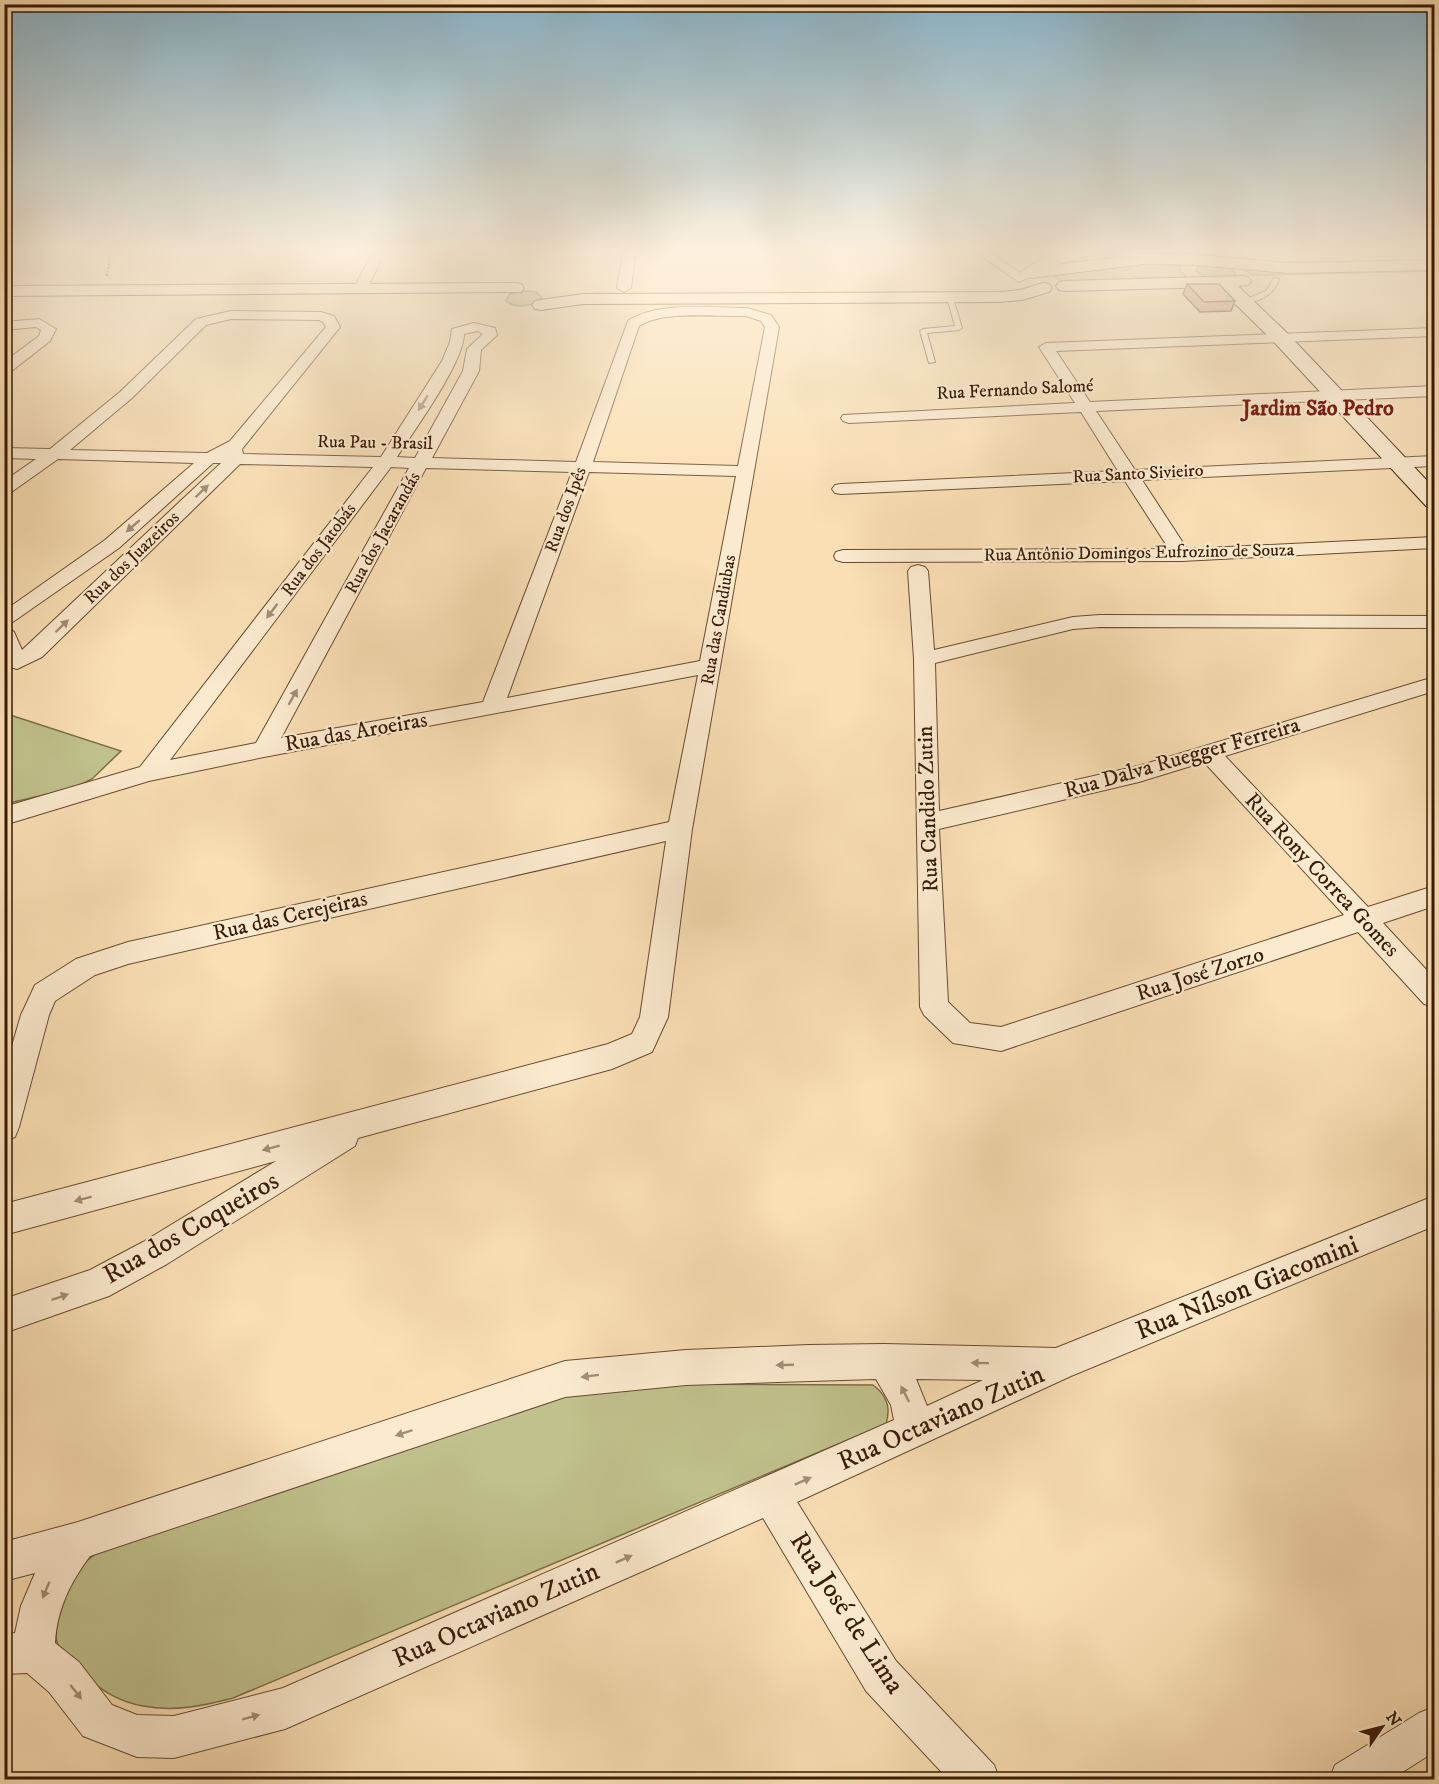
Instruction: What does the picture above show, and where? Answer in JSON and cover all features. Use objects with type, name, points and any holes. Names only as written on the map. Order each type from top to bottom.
[{"type":"main road","points":[[1276,333],[1434,501]]},
{"type":"street","points":[[4,370],[45,338],[47,333]]},
{"type":"street","name":"Rua dos Juazeiros","points":[[53,456],[126,395],[189,333]]},
{"type":"street","name":"Rua dos Juazeiros","points":[[4,632],[17,662],[34,652],[235,453],[328,333]]},
{"type":"street","name":"Rua dos Jatobás","points":[[148,773],[386,462],[449,361],[458,342],[457,333]]},
{"type":"street","name":"Rua dos Jacarandás","points":[[264,749],[471,371],[474,349],[490,336],[490,333]]},
{"type":"street","name":"Rua dos Ipês","points":[[492,708],[583,466],[630,333]]},
{"type":"street","name":"Rua das Candiubas","points":[[642,1043],[654,1017],[680,829],[771,333]]},
{"type":"street","points":[[1182,555],[1046,347],[1402,333]]},
{"type":"street","name":"Rua Fernando Salomé","points":[[849,418],[1434,391]]},
{"type":"street","name":"Rua Pau - Brasil","points":[[4,453],[208,459],[235,453],[386,462],[745,471]]},
{"type":"street","points":[[4,489],[53,456]]},
{"type":"street","points":[[4,621],[112,544],[208,459]]},
{"type":"street","name":"Rua Santo Sivieiro","points":[[841,489],[1434,461]]},
{"type":"street","name":"Rua Antônio Domingos Eufrozino de Souza","points":[[843,556],[1182,555],[1434,543]]},
{"type":"street","name":"Rua Candido Zutin","points":[[918,571],[924,659],[934,1007],[963,1034]]},
{"type":"street","points":[[924,659],[1073,623],[1434,622]]},
{"type":"street","name":"Rua das Aroeiras","points":[[4,816],[148,773],[264,749],[710,666]]},
{"type":"street","name":"Rua Dalva Ruegger Ferreira","points":[[927,823],[1139,774],[1434,684]]},
{"type":"street","name":"Rua Rony Correa Gomes","points":[[1209,753],[1434,996]]},
{"type":"street","name":"Rua das Cerejeiras","points":[[4,1127],[35,1015],[45,993],[86,967],[128,952],[680,829]]},
{"type":"street","name":"Rua José Zorzo","points":[[963,1034],[1001,1039],[1434,896]]},
{"type":"street","name":"Rua dos Coqueiros","points":[[4,1220],[612,1056],[642,1043]]},
{"type":"street","name":"Rua dos Coqueiros","points":[[4,1316],[97,1284],[155,1253],[368,1121]]},
{"type":"street","name":"Rua Nílson Giacomini","points":[[1059,1364],[1434,1211]]},
{"type":"street","points":[[884,1361],[909,1400],[914,1415],[913,1432]]},
{"type":"street","name":"Rua Octaviano Zutin","points":[[4,1562],[78,1541],[565,1379],[644,1369],[884,1361],[1059,1364]]},
{"type":"street","name":"Rua Octaviano Zutin","points":[[20,1653],[64,1677],[99,1721],[137,1736],[174,1737],[285,1708],[913,1432],[1059,1364]]},
{"type":"street","name":"Rua José de Lima","points":[[771,1495],[881,1676],[979,1779]]},
{"type":"street","points":[[20,1653],[58,1568],[78,1541]]},
{"type":"street","points":[[1350,1779],[1434,1728]]},
{"type":"lane","points":[[923,333],[931,362]]},
{"type":"green space","points":[[4,713],[121,751],[92,779],[74,788],[5,804]]},
{"type":"green space","points":[[643,1384],[873,1385],[887,1402],[887,1418],[886,1424],[233,1698],[200,1706],[177,1708],[155,1708],[134,1704],[96,1685],[70,1662],[59,1647],[55,1627],[63,1596],[78,1569],[103,1549],[565,1396]]},
{"type":"district","name":"Jardim São Pedro","points":[[1318,408]]}]
